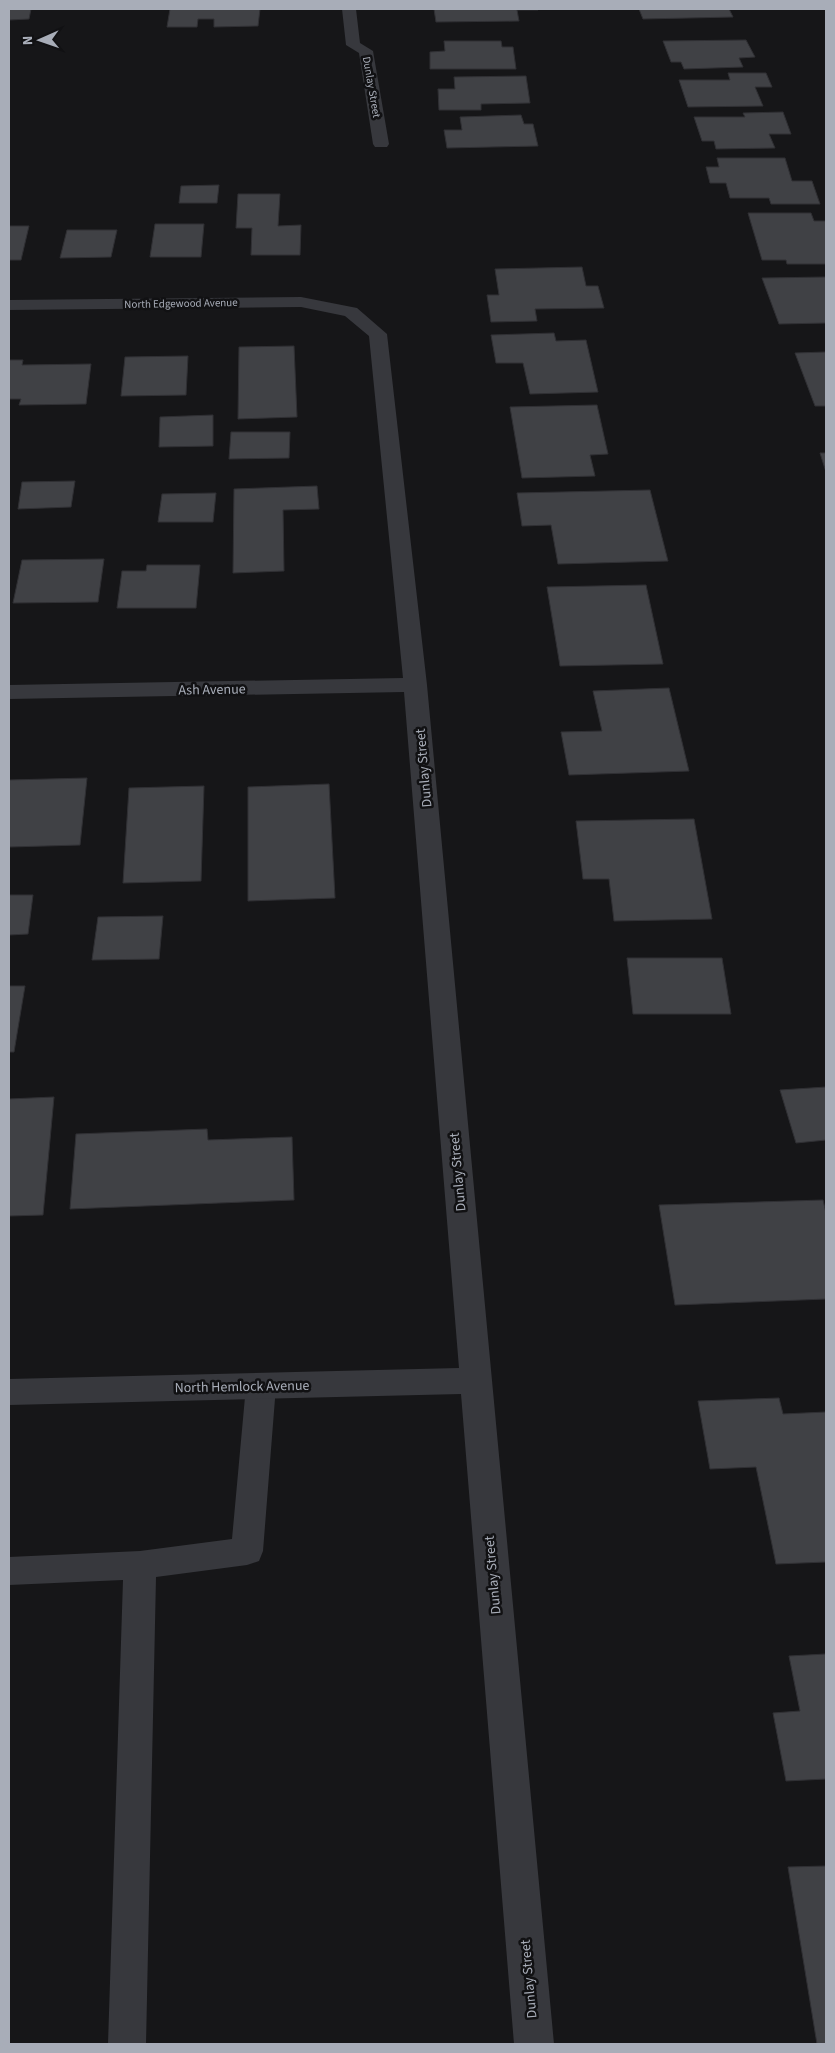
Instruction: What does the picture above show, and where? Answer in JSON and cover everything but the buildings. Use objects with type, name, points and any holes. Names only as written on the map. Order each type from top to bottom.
[{"type":"street","name":"Dunlay Street","points":[[349,9],[352,45],[366,51],[381,144]]},
{"type":"street","name":"North Edgewood Avenue","points":[[9,305],[301,302],[351,312]]},
{"type":"street","name":"Dunlay Street","points":[[351,312],[378,334],[416,685],[474,1381],[534,2044]]},
{"type":"street","name":"Ash Avenue","points":[[9,692],[416,685]]},
{"type":"street","name":"North Hemlock Avenue","points":[[9,1392],[474,1381]]},
{"type":"lane","points":[[9,1571],[140,1565],[248,1551],[261,1386]]},
{"type":"lane","points":[[128,2044],[140,1565]]}]
